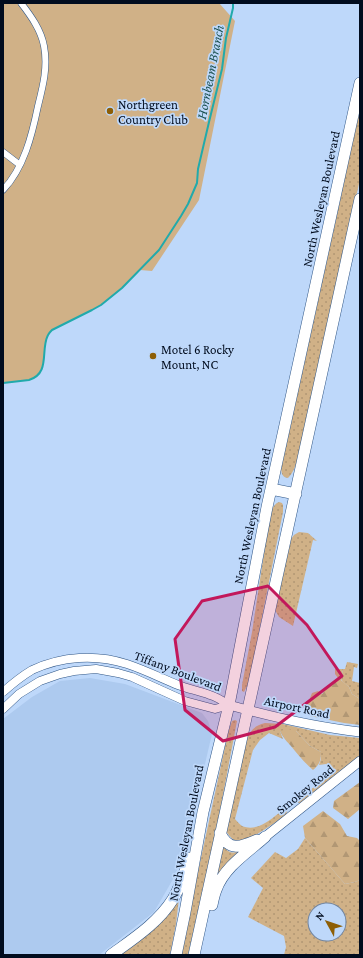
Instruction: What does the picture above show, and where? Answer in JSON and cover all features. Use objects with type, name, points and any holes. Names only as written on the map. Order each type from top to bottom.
[{"type":"highway","name":"North Wesleyan Boulevard","points":[[176,955],[204,806],[229,705],[271,489],[360,84]]},
{"type":"highway","points":[[195,955],[220,833],[360,199]]},
{"type":"highway","points":[[271,489],[296,494]]},
{"type":"highway","points":[[111,955],[160,916],[172,900],[180,886],[201,824]]},
{"type":"highway","points":[[220,833],[228,844],[234,846],[241,846],[265,837]]},
{"type":"highway","points":[[195,955],[216,889],[223,876],[235,863],[265,837]]},
{"type":"main road","name":"Airport Road","points":[[229,705],[286,720],[360,732]]},
{"type":"main road","name":"Smokey Road","points":[[265,837],[360,761]]},
{"type":"street","points":[[3,190],[14,177],[28,144],[35,121],[46,72],[44,45],[35,22],[21,3]]},
{"type":"street","points":[[3,152],[20,165]]},
{"type":"street","name":"Tiffany Boulevard","points":[[3,692],[32,671],[41,667],[75,658],[98,658],[129,664],[178,685],[210,695],[229,705]]},
{"type":"street","name":"Tiffany Boulevard","points":[[3,709],[19,694],[44,679],[74,671],[96,669],[132,677],[185,700],[215,708],[229,705]]},
{"type":"highlighted area","points":[[268,586],[307,625],[342,676],[275,727],[223,741],[185,710],[175,639],[202,601]]},
{"type":"shaded area","points":[[90,678],[125,684],[202,713],[208,721],[212,734],[193,815],[176,874],[154,912],[99,955],[3,955],[3,719],[32,697],[60,681]]},
{"type":"green space","name":"Northgreen Country Club","points":[[3,3],[219,3],[235,21],[199,200],[152,271],[140,270],[122,288],[101,305],[52,330],[46,343],[43,365],[36,376],[29,380],[3,383]]},
{"type":"green space","points":[[360,105],[360,179],[299,456],[293,471],[288,478],[286,478],[283,476],[281,469]]},
{"type":"green space","points":[[279,502],[283,505],[283,512],[249,682],[244,692],[242,691],[242,685],[252,632],[270,514],[274,505]]},
{"type":"green space","points":[[299,532],[308,533],[317,541],[313,540],[293,626],[279,617],[275,610],[291,539]]},
{"type":"green space","points":[[347,662],[358,664],[357,668],[354,667],[352,681],[360,683],[360,699],[352,694],[349,687],[341,679],[343,674],[342,669],[345,669]]},
{"type":"green space","points":[[335,669],[342,669],[343,674],[341,680],[349,687],[352,694],[360,699],[360,725],[310,716],[306,711],[312,693],[318,691],[322,694],[330,684],[338,678],[335,674]]},
{"type":"green space","points":[[232,721],[237,721],[216,832],[188,955],[180,955],[228,733]]},
{"type":"green space","points":[[265,723],[283,724],[330,735],[360,738],[360,756],[300,803],[296,803],[294,802],[332,772],[326,764],[319,765],[321,752],[310,746],[296,731],[280,731],[283,739],[269,733],[260,740],[253,750],[235,819],[242,826],[248,828],[254,827],[272,819],[287,807],[288,810],[282,818],[252,837],[239,841],[234,840],[226,831],[245,741],[253,729]]},
{"type":"green space","points":[[288,729],[296,731],[310,746],[321,752],[320,762],[313,770],[283,737],[280,731]]},
{"type":"green space","points":[[360,782],[360,809],[348,819],[333,808],[334,801]]},
{"type":"green space","points":[[323,811],[340,824],[347,836],[357,838],[360,841],[360,880],[345,884],[305,838],[303,826]]},
{"type":"green space","points":[[305,838],[345,884],[360,880],[360,955],[284,955],[286,947],[284,936],[248,917],[263,888],[251,878],[275,852],[286,858],[298,849]]},
{"type":"green space","points":[[223,846],[230,852],[245,850],[213,886]]},
{"type":"green space","points":[[179,898],[170,955],[117,955]]},
{"type":"waterway","name":"Hornbeam Branch","points":[[3,383],[29,380],[36,377],[43,367],[46,341],[50,332],[101,305],[122,288],[159,250],[181,216],[197,183],[198,169],[222,69],[233,3]]},
{"type":"place","name":"Northgreen Country Club","points":[[110,111]]},
{"type":"place","name":"Motel 6 Rocky Mount, NC","points":[[153,356]]}]
